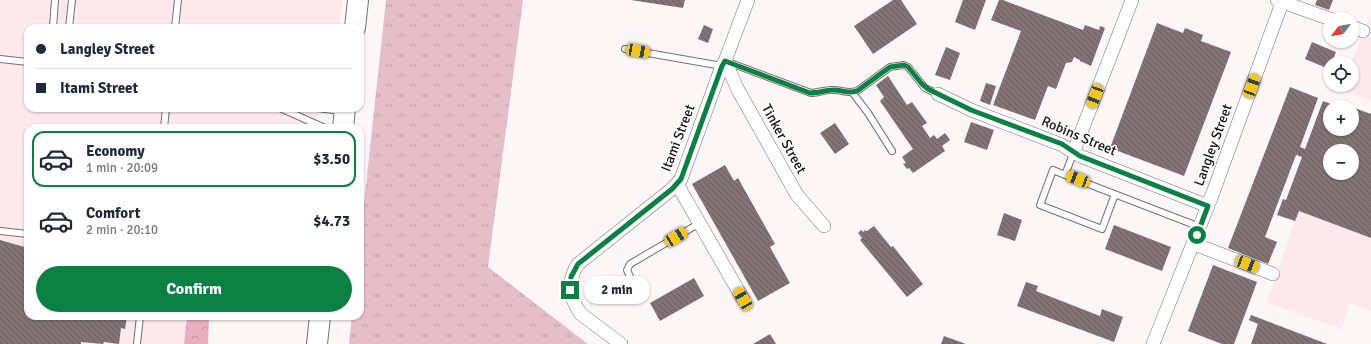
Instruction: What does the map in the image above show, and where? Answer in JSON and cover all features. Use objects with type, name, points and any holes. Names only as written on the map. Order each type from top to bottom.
[{"type":"main road","points":[[355,24],[358,0]]},
{"type":"main road","points":[[316,344],[319,320]]},
{"type":"street","name":"Itami Street","points":[[621,344],[581,314],[574,303],[570,290],[571,277],[578,264],[677,184],[681,179],[748,0]]},
{"type":"street","points":[[1074,151],[1132,0]]},
{"type":"street","points":[[1281,1],[1323,16]]},
{"type":"street","name":"Langley Street","points":[[1153,344],[1194,244],[1281,1]]},
{"type":"street","name":"Tinker Street","points":[[724,64],[797,195],[824,226]]},
{"type":"street","name":"Robins Street","points":[[938,94],[971,110],[1062,144],[1087,158],[1208,206]]},
{"type":"street","points":[[677,184],[743,299]]},
{"type":"street","points":[[1194,244],[1273,274]]},
{"type":"lane","points":[[53,24],[56,0]]},
{"type":"lane","points":[[69,24],[72,0]]},
{"type":"lane","points":[[175,24],[178,0]]},
{"type":"lane","points":[[625,48],[724,64],[810,93],[834,90],[849,93],[857,91],[890,67],[904,65],[912,71],[925,88],[938,94]]},
{"type":"lane","points":[[0,59],[24,62]]},
{"type":"lane","points":[[852,92],[868,113],[892,151]]},
{"type":"lane","points":[[164,124],[166,112]]},
{"type":"lane","points":[[289,112],[316,124]]},
{"type":"lane","points":[[330,112],[344,116]]},
{"type":"lane","points":[[1065,175],[1074,151]]},
{"type":"lane","points":[[1115,194],[1102,229],[1040,205],[1053,170],[1065,175],[1115,194],[1200,227]]},
{"type":"lane","points":[[633,283],[627,270],[630,264],[700,223]]},
{"type":"lane","points":[[0,231],[24,234]]},
{"type":"lane","points":[[136,344],[139,320]]},
{"type":"shaded area","points":[[0,0],[343,0],[340,24],[24,24],[24,112],[318,112],[317,124],[24,124],[24,320],[192,320],[189,344],[0,344]]},
{"type":"shaded area","points":[[1371,14],[1371,101],[1346,92],[1359,92],[1359,56],[1354,56],[1357,48],[1359,48],[1359,43]]},
{"type":"shaded area","points":[[1302,199],[1371,226],[1371,311],[1349,303],[1342,329],[1267,303]]},
{"type":"green space","points":[[386,0],[523,0],[488,267],[588,344],[349,344],[352,320],[364,320],[364,203]]},
{"type":"green space","points":[[187,320],[209,320],[208,344],[184,344]]},
{"type":"building","points":[[631,0],[685,0],[683,8]]},
{"type":"building","points":[[893,0],[901,0],[917,24],[873,54],[854,26]]},
{"type":"building","points":[[963,0],[986,0],[975,30],[955,22]]},
{"type":"building","points":[[999,0],[1003,0],[1083,30],[1085,25],[1099,30],[1100,26],[1105,28],[1091,66],[1074,57],[1072,62],[1066,63],[1056,89],[1048,86],[1035,120],[993,105],[1021,31],[991,20]]},
{"type":"building","points":[[1317,0],[1333,0],[1329,10],[1315,5]]},
{"type":"building","points":[[1157,23],[1183,33],[1185,28],[1203,35],[1201,41],[1231,52],[1184,176],[1110,148]]},
{"type":"building","points":[[704,25],[713,29],[708,43],[698,39]]},
{"type":"building","points":[[1312,42],[1323,47],[1323,48],[1336,52],[1335,56],[1323,56],[1323,66],[1305,59]]},
{"type":"building","points":[[946,47],[960,53],[950,80],[935,75]]},
{"type":"building","points":[[888,76],[907,105],[912,102],[927,123],[922,126],[930,138],[934,135],[937,139],[945,133],[950,140],[942,146],[945,151],[913,173],[903,164],[906,163],[902,157],[913,149],[880,101],[884,97],[876,85]]},
{"type":"building","points":[[986,83],[996,86],[990,105],[980,101]]},
{"type":"building","points":[[1290,87],[1318,98],[1300,147],[1305,149],[1323,101],[1323,136],[1359,136],[1359,110],[1371,114],[1371,238],[1299,211],[1295,221],[1277,215],[1283,199],[1286,200],[1302,157],[1296,155],[1265,237],[1277,242],[1268,264],[1228,248]]},
{"type":"building","points":[[971,122],[994,130],[987,150],[964,142]]},
{"type":"building","points":[[835,123],[849,144],[835,154],[820,133]]},
{"type":"building","points":[[725,165],[734,181],[738,178],[775,244],[770,247],[790,283],[758,301],[692,184]]},
{"type":"building","points":[[1004,213],[1022,220],[1015,241],[997,235]]},
{"type":"building","points":[[1114,225],[1171,247],[1162,271],[1105,249]]},
{"type":"building","points":[[874,226],[891,247],[893,246],[923,284],[907,297],[860,240],[862,238],[858,233],[861,230],[863,232],[865,230],[867,231]]},
{"type":"building","points":[[0,240],[24,247],[24,320],[126,320],[125,329],[121,328],[119,344],[104,342],[103,344],[81,342],[81,344],[0,344]]},
{"type":"building","points":[[1213,265],[1257,282],[1234,344],[1222,344],[1188,331]]},
{"type":"building","points":[[694,278],[704,296],[660,321],[650,303]]},
{"type":"building","points":[[1026,282],[1038,286],[1036,291],[1100,316],[1102,309],[1123,317],[1114,342],[1017,306]]},
{"type":"building","points":[[1251,315],[1327,344],[1251,344],[1258,324],[1249,320]]},
{"type":"building","points":[[770,334],[776,344],[753,344]]},
{"type":"building","points":[[944,336],[966,344],[941,344]]},
{"type":"route","points":[[570,290],[571,277],[578,264],[672,189],[681,179],[725,61],[810,93],[834,90],[849,93],[857,91],[890,67],[904,65],[916,75],[925,88],[971,110],[1062,144],[1080,156],[1208,206],[1197,235]]}]
